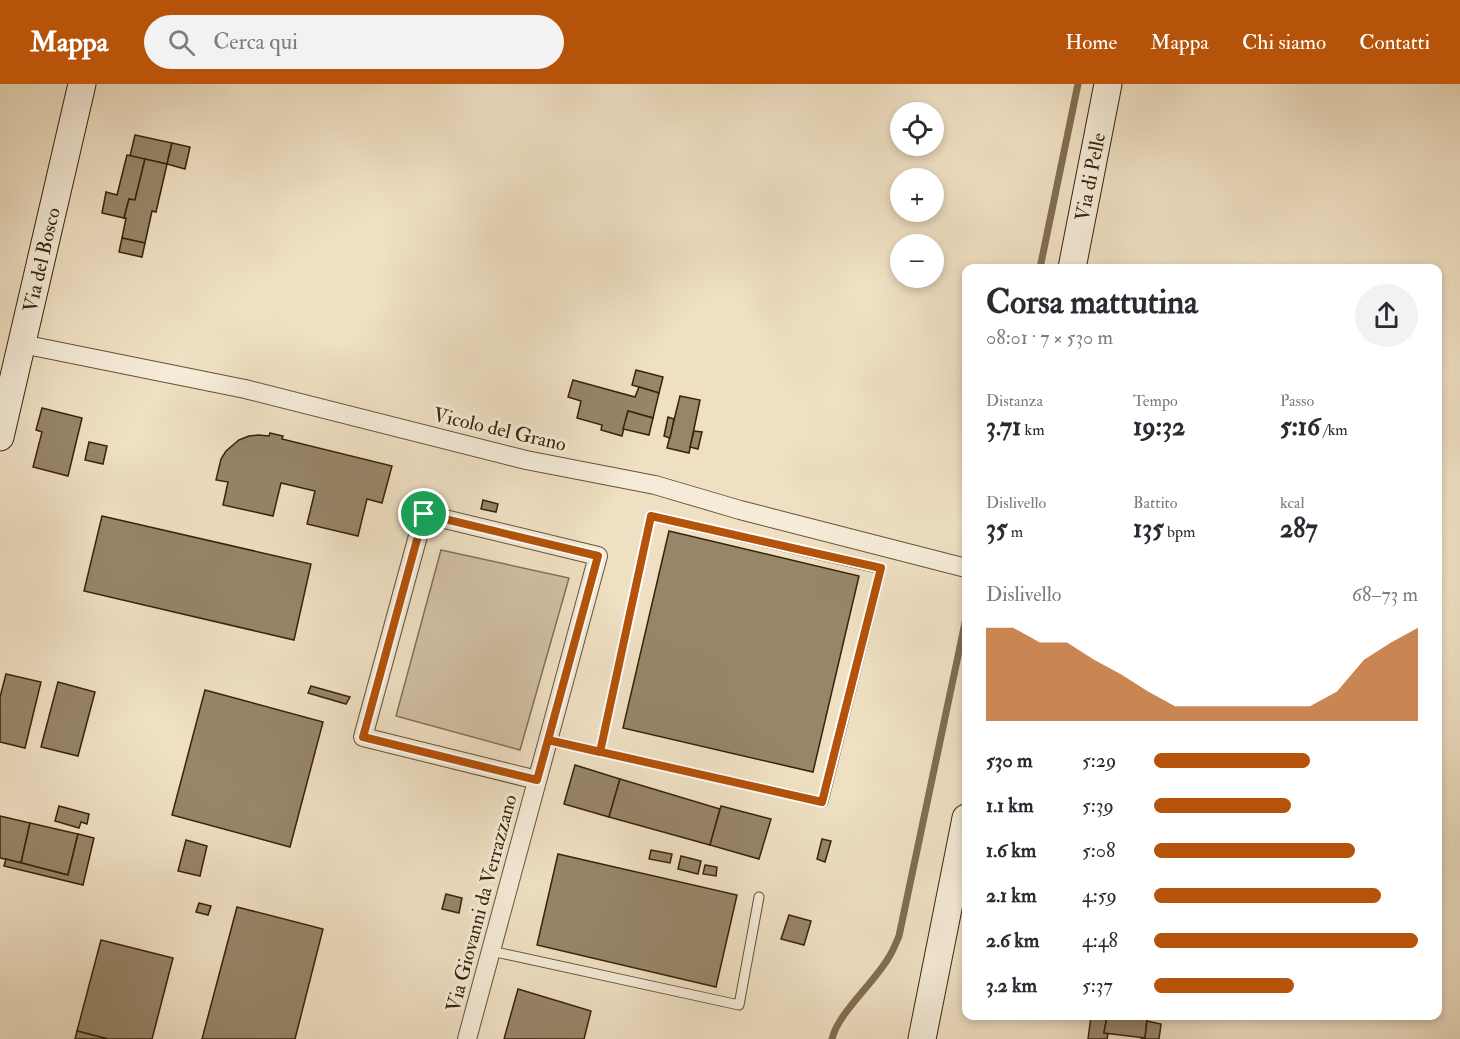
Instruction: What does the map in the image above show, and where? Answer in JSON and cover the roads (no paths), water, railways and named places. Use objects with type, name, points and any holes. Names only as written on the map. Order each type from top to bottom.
[{"type":"street","name":"Via del Bosco","points":[[2,424],[81,84]]},
{"type":"street","name":"Via di Pelle","points":[[1073,264],[1108,84]]},
{"type":"street","name":"Vicolo del Grano","points":[[22,344],[245,389],[526,460],[655,485],[740,510],[962,567]]},
{"type":"street","name":"Via Giovanni da Verrazzano","points":[[467,1039],[598,556],[424,514],[363,737],[537,780]]},
{"type":"street","points":[[922,1039],[962,838]]},
{"type":"lane","points":[[548,740],[600,752],[822,802],[881,568],[651,516],[600,752]]},
{"type":"lane","points":[[491,951],[739,1005],[759,897]]},
{"type":"waterway","points":[[1041,264],[1078,84]]},
{"type":"waterway","points":[[832,1039],[841,1019],[883,967],[899,936],[962,637]]}]
